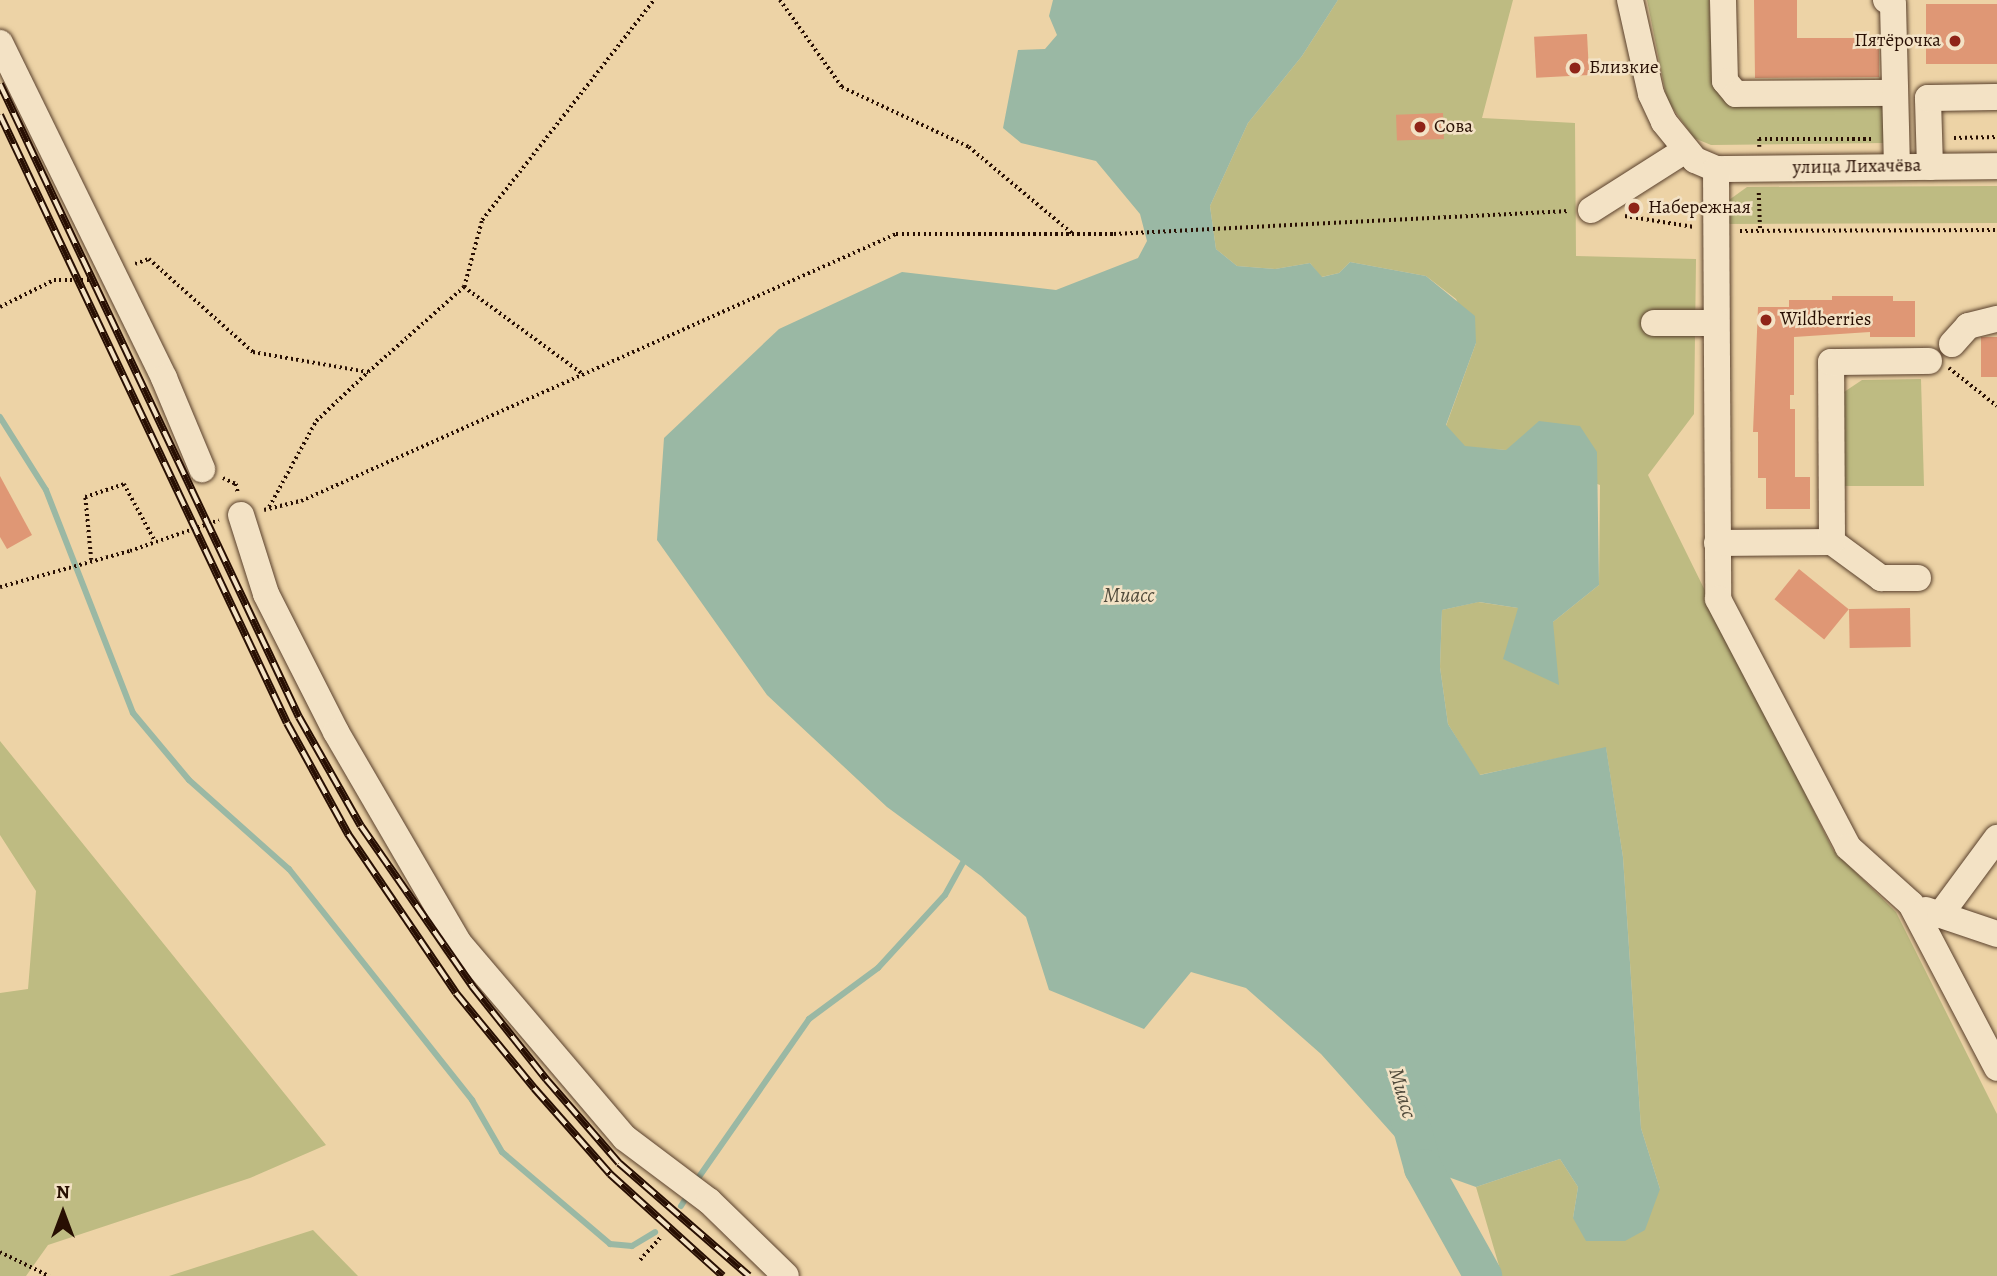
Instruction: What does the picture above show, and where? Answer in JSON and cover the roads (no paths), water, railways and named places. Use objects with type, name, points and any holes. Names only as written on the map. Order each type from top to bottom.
[{"type":"street","points":[[1630,0],[1651,94],[1684,151],[1716,169],[1718,599],[1848,846],[1911,904],[1997,1068]]},
{"type":"street","points":[[1723,0],[1724,81],[1736,94],[1895,93]]},
{"type":"street","points":[[1886,0],[1893,4],[1896,167]]},
{"type":"street","points":[[0,43],[164,378],[202,469]]},
{"type":"street","points":[[1930,167],[1928,98],[1997,97]]},
{"type":"street","points":[[1591,210],[1684,151]]},
{"type":"street","name":"улица Лихачёва","points":[[1716,169],[1997,166]]},
{"type":"street","points":[[1952,344],[1968,326],[1997,319]]},
{"type":"street","points":[[1654,323],[1716,323]]},
{"type":"street","points":[[1832,542],[1831,362],[1929,361]]},
{"type":"street","points":[[242,515],[278,617],[336,732],[458,942],[625,1138],[709,1201],[786,1276]]},
{"type":"street","points":[[1717,543],[1832,542],[1881,578],[1918,578]]},
{"type":"street","points":[[1940,915],[1997,838]]},
{"type":"street","points":[[1911,904],[1997,934]]},
{"type":"water","name":"Миасс","points":[[1053,0],[1338,0],[1302,56],[1248,123],[1210,206],[1216,249],[1237,266],[1275,269],[1310,263],[1322,277],[1339,273],[1350,262],[1426,276],[1475,316],[1476,343],[1446,425],[1465,446],[1506,450],[1539,421],[1580,426],[1597,452],[1599,585],[1553,622],[1559,685],[1503,659],[1518,608],[1479,602],[1442,610],[1440,667],[1448,724],[1480,775],[1606,747],[1623,857],[1641,1128],[1660,1189],[1645,1230],[1625,1241],[1586,1241],[1573,1218],[1578,1187],[1560,1159],[1476,1187],[1423,1168],[1321,1054],[1246,988],[1191,972],[1144,1029],[1049,990],[1026,917],[981,876],[887,807],[767,695],[657,540],[664,438],[779,329],[902,272],[1056,290],[1138,258],[1147,241],[1140,214],[1096,161],[1021,143],[1003,128],[1018,50],[1045,49],[1057,35],[1049,16]]},
{"type":"waterway","points":[[0,417],[46,490],[133,713],[189,780],[289,869],[472,1100],[502,1152],[610,1244],[632,1246],[655,1232]]},
{"type":"waterway","points":[[694,1184],[809,1019],[878,968],[945,895],[963,863]]},
{"type":"waterway","name":"Миасс","points":[[1409,1117],[1423,1168],[1483,1276]]},
{"type":"waterway","points":[[681,1206],[689,1193]]},
{"type":"railway","points":[[0,84],[299,717],[361,826],[472,986],[546,1079],[619,1163],[749,1276]]},
{"type":"railway","points":[[0,115],[287,723],[348,834],[456,993],[534,1088],[610,1174],[723,1276]]},
{"type":"place","name":"Пятёрочка","points":[[1955,41]]},
{"type":"place","name":"Близкие","points":[[1575,68]]},
{"type":"place","name":"Сова","points":[[1420,127]]},
{"type":"place","name":"Набережная","points":[[1634,208]]},
{"type":"place","name":"Wildberries","points":[[1766,320]]}]
